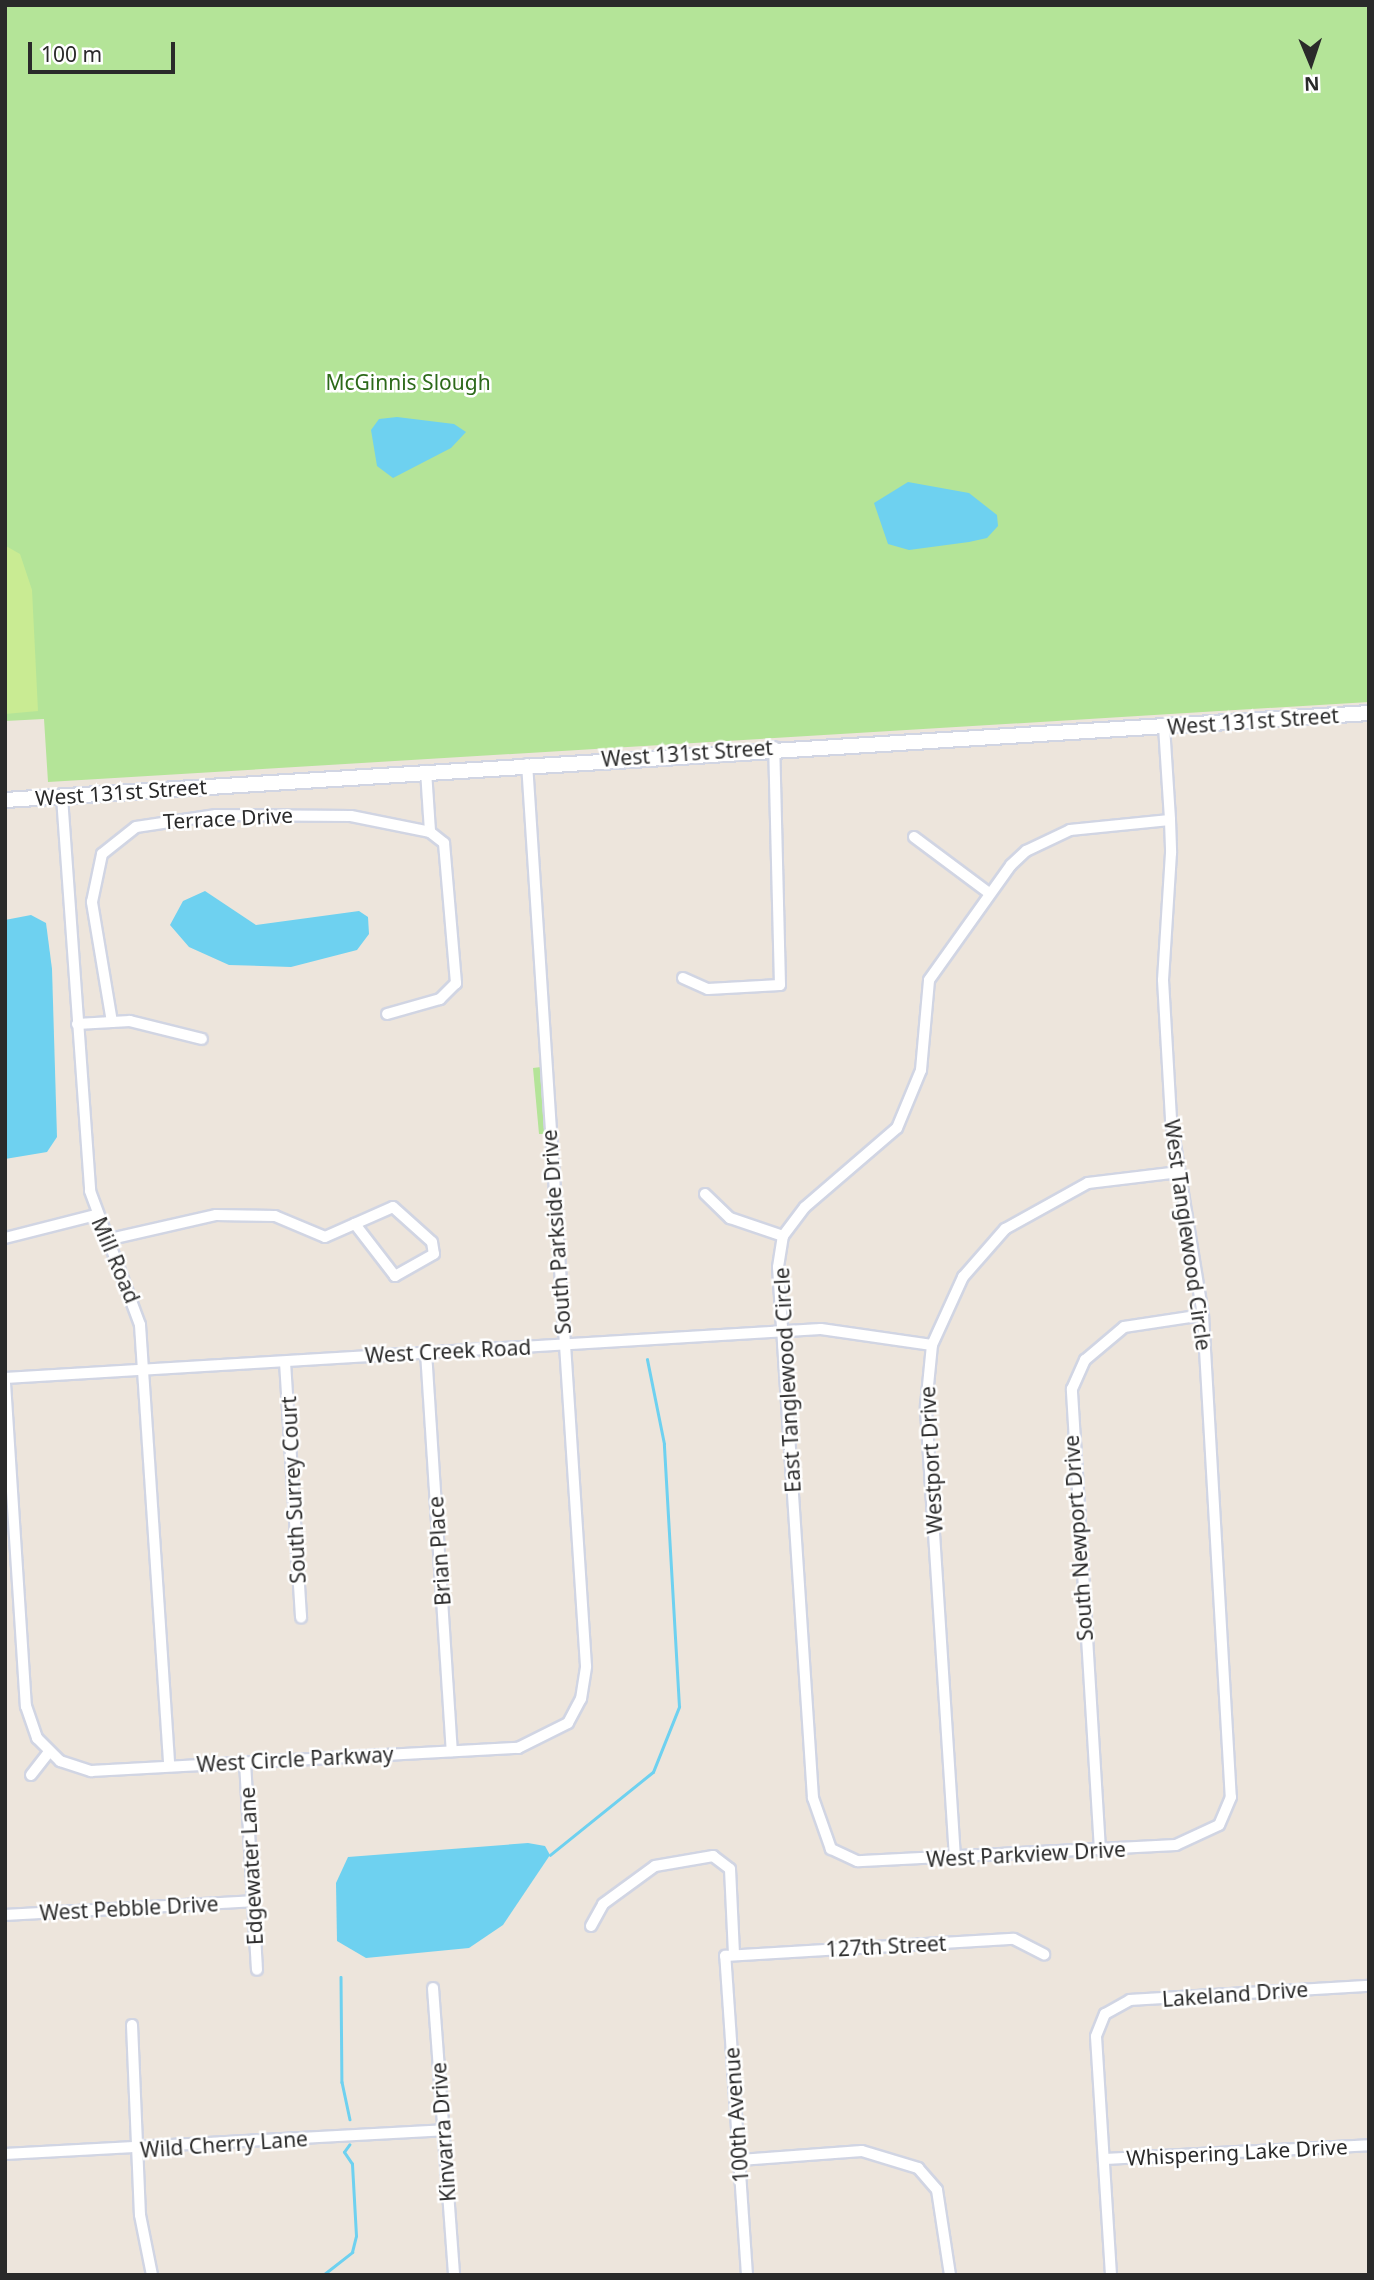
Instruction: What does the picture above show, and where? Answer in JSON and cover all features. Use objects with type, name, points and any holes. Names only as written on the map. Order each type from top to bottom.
[{"type":"street","name":"West 131st Street","points":[[5,800],[775,747],[1369,713]]},
{"type":"street","name":"West Tanglewood Circle","points":[[1164,726],[1170,820],[1163,980],[1179,1172],[1203,1315],[1233,1775],[1219,1825]]},
{"type":"street","points":[[683,978],[708,989],[780,985],[775,747]]},
{"type":"street","name":"South Parkside Drive","points":[[527,764],[586,1667],[582,1699],[568,1723],[544,1741]]},
{"type":"street","points":[[387,1014],[440,999],[456,983],[449,852],[430,832],[426,771]]},
{"type":"street","name":"Mill Road","points":[[62,797],[76,1024],[96,1215],[135,1301],[144,1369],[169,1765]]},
{"type":"street","name":"Terrace Drive","points":[[112,1022],[92,894],[102,854],[122,833],[216,815],[322,814],[430,832]]},
{"type":"street","name":"East Tanglewood Circle","points":[[831,1849],[813,1798],[783,1331],[783,1236],[805,1207],[897,1128],[921,1070],[929,980],[989,892],[1026,851],[1051,837],[1170,820]]},
{"type":"street","points":[[914,836],[989,892]]},
{"type":"street","points":[[76,1024],[112,1022],[202,1039]]},
{"type":"street","name":"Westport Drive","points":[[955,1858],[926,1406],[932,1345],[963,1277],[1005,1229],[1088,1183],[1179,1172]]},
{"type":"street","points":[[705,1194],[730,1218],[783,1236]]},
{"type":"street","points":[[106,1240],[216,1215],[275,1216],[324,1237],[355,1224],[399,1208],[432,1242],[434,1254],[396,1276],[355,1224]]},
{"type":"street","points":[[5,1238],[96,1215]]},
{"type":"street","name":"South Newport Drive","points":[[1100,1850],[1072,1389],[1084,1360],[1124,1327],[1203,1315]]},
{"type":"street","name":"West Creek Road","points":[[5,1380],[144,1369],[783,1331],[847,1329],[932,1345]]},
{"type":"street","name":"Brian Place","points":[[426,1352],[452,1751]]},
{"type":"street","name":"South Surrey Court","points":[[285,1362],[301,1618]]},
{"type":"street","points":[[5,1380],[26,1706],[49,1752],[31,1775]]},
{"type":"street","name":"West Circle Parkway","points":[[49,1752],[90,1771],[452,1751],[544,1741]]},
{"type":"street","name":"Edgewater Lane","points":[[245,1762],[257,1970]]},
{"type":"street","name":"West Parkview Drive","points":[[831,1849],[873,1863],[1100,1850],[1176,1845],[1219,1825]]},
{"type":"street","name":"100th Avenue","points":[[591,1926],[603,1904],[655,1866],[713,1856],[730,1869],[729,1955],[747,2275]]},
{"type":"street","name":"West Pebble Drive","points":[[5,1915],[252,1901]]},
{"type":"street","name":"127th Street","points":[[729,1955],[1014,1939],[1044,1954]]},
{"type":"street","name":"Lakeland Drive","points":[[1105,2159],[1096,2036],[1105,2014],[1130,2000],[1369,1986]]},
{"type":"street","name":"Kinvarra Drive","points":[[433,1989],[454,2275]]},
{"type":"street","points":[[132,2025],[140,2215],[152,2275]]},
{"type":"street","name":"Wild Cherry Lane","points":[[5,2154],[137,2150],[443,2130]]},
{"type":"street","name":"Whispering Lake Drive","points":[[1105,2159],[1369,2145]]},
{"type":"street","points":[[740,2160],[862,2151],[918,2168],[936,2190],[950,2275]]},
{"type":"street","points":[[1105,2159],[1111,2275]]},
{"type":"green space","name":"McGinnis Slough","points":[[5,5],[1369,5],[1369,702],[48,782],[44,719],[5,721]]},
{"type":"green space","points":[[6,546],[20,554],[32,590],[38,711],[5,714]]},
{"type":"green space","points":[[541,1067],[545,1134],[539,1134],[533,1068]]},
{"type":"water","points":[[397,417],[454,424],[466,432],[451,448],[393,478],[377,466],[371,430],[379,419]]},
{"type":"water","points":[[908,482],[969,493],[997,515],[998,526],[987,538],[969,542],[909,550],[888,544],[874,503]]},
{"type":"water","points":[[205,891],[256,925],[359,911],[368,917],[369,934],[357,950],[291,967],[229,965],[189,947],[170,925],[183,901]]},
{"type":"water","points":[[31,915],[46,923],[52,969],[57,1137],[47,1152],[5,1159],[5,920]]},
{"type":"water","points":[[528,1843],[545,1846],[550,1855],[503,1925],[469,1948],[366,1958],[337,1941],[336,1883],[348,1857]]},
{"type":"waterway","points":[[550,1855],[653,1772],[679,1707],[664,1444],[647,1360]]},
{"type":"waterway","points":[[341,1977],[342,2082],[350,2119]]},
{"type":"waterway","points":[[323,2275],[352,2252],[356,2236],[352,2164],[344,2152],[349,2145]]}]
